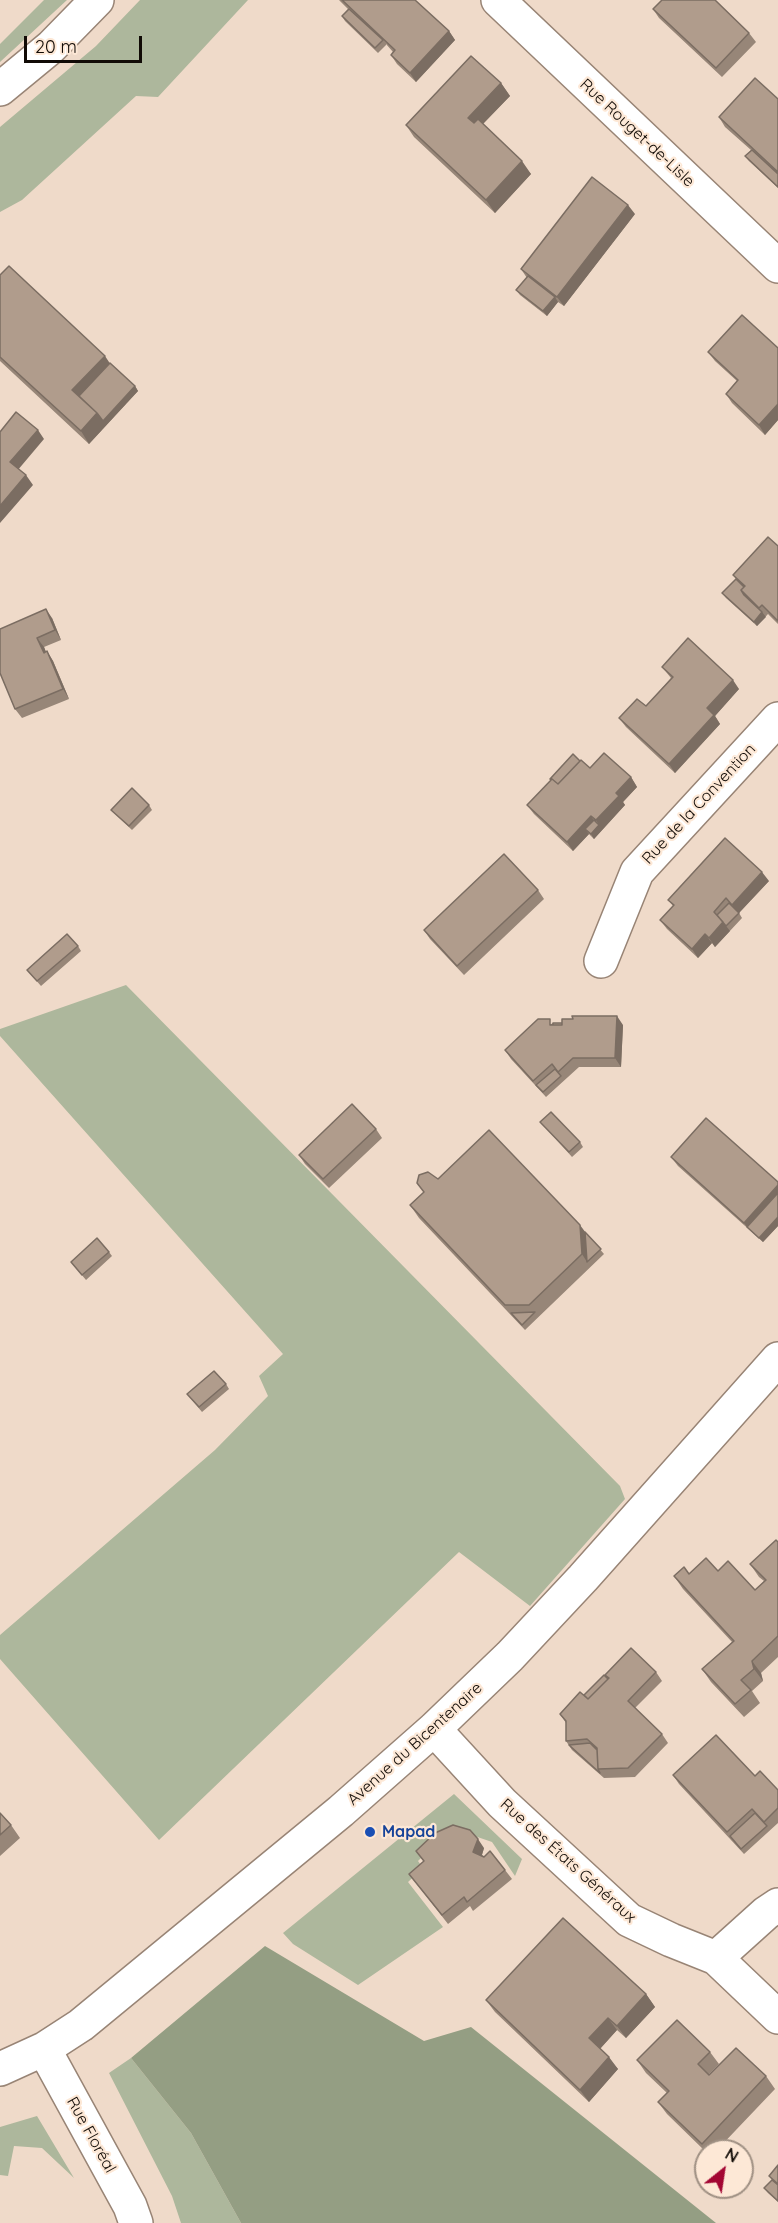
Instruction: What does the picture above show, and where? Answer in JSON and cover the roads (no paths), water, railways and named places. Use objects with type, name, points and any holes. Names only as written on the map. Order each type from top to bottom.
[{"type":"street","points":[[0,89],[51,47],[98,0]]},
{"type":"street","name":"Rue Rouget-de-Lisle","points":[[498,0],[778,266]]},
{"type":"street","name":"Rue de la Convention","points":[[601,961],[637,872],[778,719]]},
{"type":"street","name":"Avenue du Bicentenaire","points":[[0,2069],[44,2049],[81,2025],[341,1811],[434,1729],[510,1656],[583,1578],[778,1359]]},
{"type":"street","name":"Rue des États Généraux","points":[[434,1729],[502,1803],[629,1920],[716,1958]]},
{"type":"street","points":[[778,1905],[716,1958],[778,2016]]},
{"type":"street","name":"Rue Floréal","points":[[44,2049],[130,2206],[136,2223]]},
{"type":"place","name":"Mapad","points":[[370,1832]]}]
